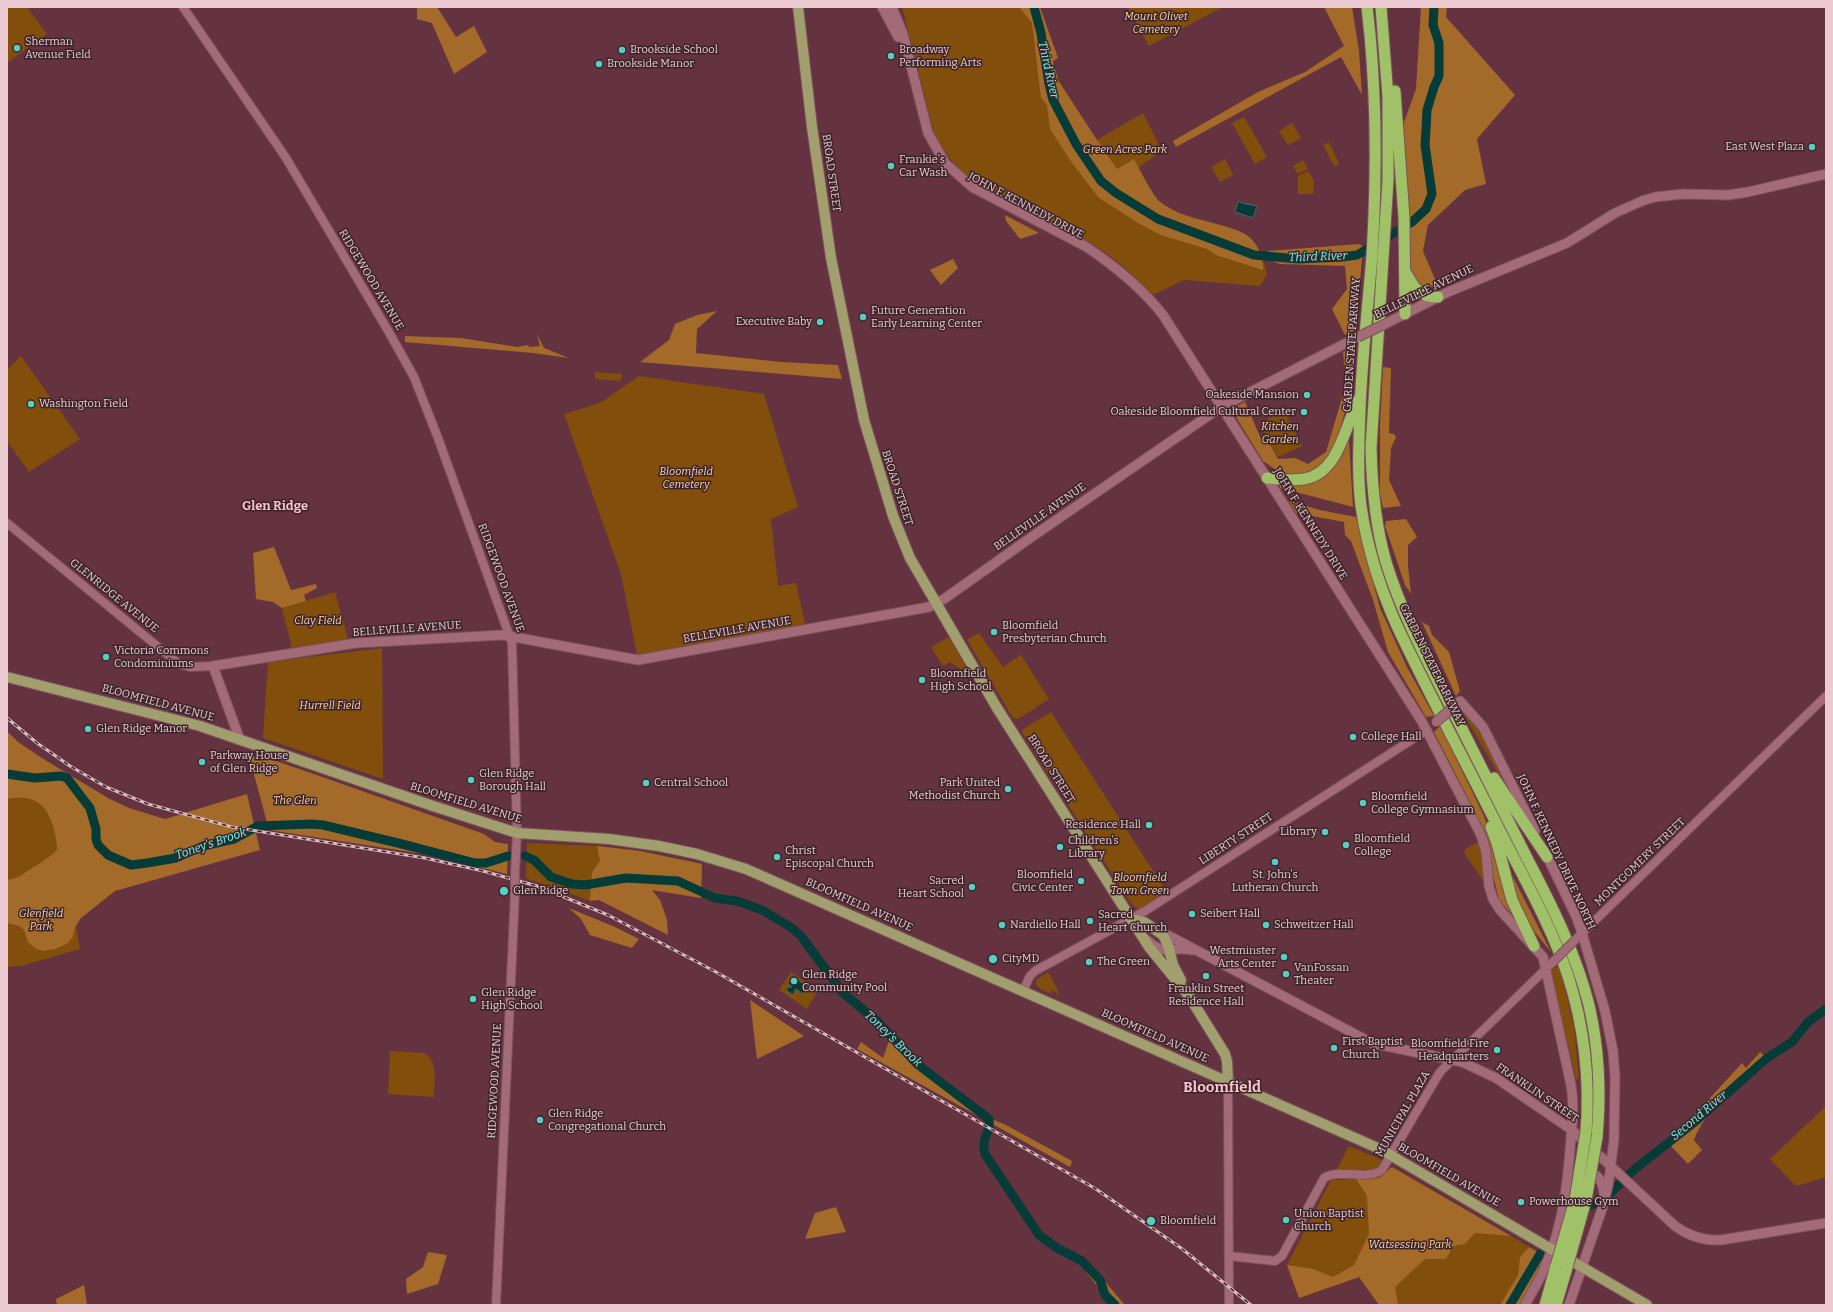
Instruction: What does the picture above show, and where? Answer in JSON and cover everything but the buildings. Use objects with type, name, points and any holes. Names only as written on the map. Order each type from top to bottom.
[{"type":"highway","name":"GARDEN STATE PARKWAY","points":[[1366,7],[1372,64],[1376,132],[1373,238],[1360,396],[1359,477],[1361,505],[1373,563],[1393,617],[1542,916],[1568,975],[1577,1009],[1585,1055],[1587,1091],[1586,1132],[1576,1196],[1561,1269],[1556,1305]]},
{"type":"highway","name":"GARDEN STATE PARKWAY","points":[[1382,7],[1388,97],[1388,180],[1371,448],[1375,506],[1381,541],[1406,616],[1456,703],[1552,906],[1578,969],[1589,1006],[1597,1055],[1599,1094],[1597,1137],[1587,1195],[1561,1269],[1545,1305]]},
{"type":"highway","points":[[1385,7],[1390,41],[1404,218],[1405,314]]},
{"type":"highway","points":[[1405,272],[1418,292],[1424,296],[1438,297]]},
{"type":"highway","points":[[1267,478],[1295,480],[1306,479],[1323,469],[1338,449],[1347,430],[1352,412],[1360,396]]},
{"type":"highway","points":[[1456,703],[1511,805],[1547,857]]},
{"type":"highway","points":[[1439,711],[1493,832],[1512,900],[1534,946]]},
{"type":"main road","name":"BROAD STREET","points":[[798,7],[812,127],[831,258],[863,415],[893,516],[910,558],[998,708],[1142,936],[1161,963],[1192,1001]]},
{"type":"main road","points":[[882,7],[893,25],[904,54]]},
{"type":"main road","name":"JOHN F. KENNEDY DRIVE","points":[[887,7],[897,30],[904,54],[924,134],[939,164],[969,191],[1083,250],[1135,290],[1173,331]]},
{"type":"main road","name":"JOHN F. KENNEDY DRIVE","points":[[892,7],[903,34],[928,133],[939,153],[953,172],[972,187],[1085,246],[1113,265],[1138,286],[1151,300],[1173,331],[1427,730],[1481,835],[1486,852],[1490,891],[1500,910],[1541,954],[1546,968],[1572,1092],[1570,1160],[1564,1200]]},
{"type":"main road","points":[[899,7],[909,48],[913,73]]},
{"type":"main road","name":"BELLEVILLE AVENUE","points":[[213,666],[356,643],[511,636],[638,660],[914,610],[936,604],[1136,464],[1221,407],[1438,297],[1566,243],[1615,213],[1642,201],[1655,197],[1683,194],[1728,195],[1742,193],[1826,174]]},
{"type":"main road","points":[[213,666],[240,740]]},
{"type":"main road","name":"BLOOMFIELD AVENUE","points":[[7,677],[194,724],[517,833],[615,839],[659,846],[710,857],[761,875],[1392,1155],[1647,1305]]},
{"type":"main road","name":"LIBERTY STREET","points":[[1427,730],[1456,703]]},
{"type":"main road","name":"JOHN F. KENNEDY DRIVE NORTH","points":[[1456,703],[1477,718],[1485,731],[1576,916],[1579,936],[1604,1007],[1613,1051],[1615,1107],[1611,1167],[1603,1206],[1569,1305]]},
{"type":"main road","name":"BROAD STREET","points":[[1131,919],[1142,921],[1158,930],[1166,938],[1174,969],[1225,1054],[1227,1061],[1228,1081]]},
{"type":"main road","name":"FRANKLIN STREET","points":[[1158,930],[1372,1043],[1466,1063],[1496,1078],[1572,1130],[1680,1229],[1690,1235],[1705,1240],[1721,1240],[1826,1223]]},
{"type":"main road","name":"FRANKLIN STREET","points":[[1142,936],[1156,948],[1170,951],[1184,949],[1196,951]]},
{"type":"main road","points":[[1525,1305],[1545,1267],[1564,1200],[1574,1183],[1585,1173],[1590,1173],[1598,1176],[1606,1188]]},
{"type":"street","name":"RIDGEWOOD AVENUE","points":[[183,7],[286,158],[406,362],[438,438],[511,636],[517,833],[496,1305]]},
{"type":"street","name":"GLENRIDGE AVENUE","points":[[7,523],[180,664],[190,667],[213,666]]},
{"type":"street","name":"MONTGOMERY STREET","points":[[1452,1060],[1826,696]]},
{"type":"street","name":"LIBERTY STREET","points":[[1023,991],[1030,976],[1035,971],[1146,911],[1427,730]]},
{"type":"street","name":"MUNICIPAL PLAZA","points":[[1229,1256],[1270,1261],[1278,1260],[1282,1256],[1322,1180],[1331,1175],[1378,1173],[1384,1168],[1438,1075],[1452,1060]]},
{"type":"street","points":[[1228,1081],[1229,1305]]},
{"type":"green space","name":"Sherman Avenue Field","points":[[7,7],[27,7],[47,34],[8,62]]},
{"type":"green space","points":[[417,7],[437,7],[456,37],[474,26],[487,52],[454,74],[432,23],[417,19]]},
{"type":"green space","points":[[902,7],[1032,7],[1047,95],[1163,225],[1264,262],[1267,275],[1260,286],[1184,280],[1153,295],[1137,279],[1107,254],[1092,244],[1062,227],[982,187],[958,169],[940,145],[934,133]]},
{"type":"green space","points":[[1019,7],[1040,7],[1058,58],[1053,61],[1058,80],[1117,169],[1134,159],[1156,198],[1168,208],[1190,217],[1235,229],[1245,234],[1253,241],[1259,250],[1263,270],[1216,255],[1207,249],[1161,235],[1138,223],[1098,197],[1072,163],[1050,129],[1047,105],[1041,98],[1032,23]]},
{"type":"green space","name":"Mount Olivet Cemetery","points":[[1128,7],[1223,7],[1149,46]]},
{"type":"green space","points":[[1324,7],[1352,7],[1359,51],[1362,95],[1341,57],[1176,147],[1173,141],[1258,92],[1305,72],[1344,46]]},
{"type":"green space","points":[[1421,7],[1447,7],[1446,17],[1515,95],[1477,139],[1486,184],[1465,190],[1428,225],[1423,251],[1437,284],[1424,290],[1409,271],[1410,217],[1402,128],[1416,89]]},
{"type":"green space","name":"Green Acres Park","points":[[1143,113],[1162,151],[1114,185],[1097,140]]},
{"type":"green space","points":[[1244,117],[1267,157],[1255,164],[1232,123]]},
{"type":"green space","points":[[1292,123],[1301,138],[1288,145],[1279,131]]},
{"type":"green space","points":[[1329,142],[1339,164],[1334,166],[1323,145]]},
{"type":"green space","points":[[1225,159],[1233,175],[1220,182],[1211,167]]},
{"type":"green space","points":[[1303,160],[1308,169],[1298,174],[1293,166]]},
{"type":"green space","points":[[1308,171],[1314,180],[1313,194],[1298,194],[1298,176]]},
{"type":"green space","points":[[1005,215],[1039,233],[1020,239],[1006,221]]},
{"type":"green space","points":[[1359,244],[1363,246],[1356,330],[1345,335],[1332,309],[1347,289],[1345,266],[1280,264],[1272,261],[1268,251]]},
{"type":"green space","points":[[953,259],[958,268],[941,285],[930,270]]},
{"type":"green space","points":[[717,311],[697,329],[696,353],[781,362],[838,365],[842,379],[640,362],[669,340],[675,324],[697,315]]},
{"type":"green space","points":[[537,334],[544,348],[569,358],[533,353],[405,342],[405,336],[461,338],[517,347],[528,345],[529,347],[540,346]]},
{"type":"green space","points":[[1356,345],[1350,393],[1336,444],[1325,464],[1311,473],[1296,477],[1279,472],[1263,461],[1231,409],[1245,402],[1262,441],[1271,446],[1278,459],[1295,458],[1308,464],[1326,452],[1346,384],[1343,352]]},
{"type":"green space","name":"Washington Field","points":[[21,356],[80,439],[29,472],[7,441],[7,370]]},
{"type":"green space","points":[[1383,367],[1391,368],[1389,433],[1394,434],[1396,437],[1391,448],[1389,480],[1401,506],[1383,508],[1380,494],[1380,425]]},
{"type":"green space","points":[[595,372],[622,374],[621,381],[595,379]]},
{"type":"green space","name":"Bloomfield Cemetery","points":[[639,376],[764,394],[798,507],[771,519],[778,586],[796,583],[805,624],[637,655],[621,574],[564,414],[600,403]]},
{"type":"green space","name":"Kitchen Garden","points":[[1284,410],[1302,446],[1278,457],[1260,423]]},
{"type":"green space","points":[[1346,437],[1349,440],[1353,507],[1280,488],[1280,482],[1317,478]]},
{"type":"green space","points":[[1289,501],[1320,510],[1356,517],[1380,608],[1407,667],[1434,716],[1426,717],[1388,652],[1373,600],[1351,541],[1345,535],[1344,522],[1296,513]]},
{"type":"green space","points":[[1406,519],[1417,537],[1408,545],[1408,566],[1411,594],[1405,585],[1385,526],[1386,521]]},
{"type":"green space","points":[[274,547],[291,590],[316,584],[317,588],[304,595],[306,601],[282,608],[273,602],[256,599],[253,553]]},
{"type":"green space","name":"Clay Field","points":[[335,592],[348,639],[292,648],[282,608]]},
{"type":"green space","points":[[1422,622],[1429,626],[1432,635],[1449,652],[1460,691],[1456,696]]},
{"type":"green space","points":[[979,633],[1003,667],[1021,655],[1049,699],[1018,719],[1013,718],[967,640]]},
{"type":"green space","points":[[949,637],[966,667],[962,670],[950,662],[943,666],[931,647]]},
{"type":"green space","name":"Hurrell Field","points":[[382,648],[383,779],[263,738],[268,662]]},
{"type":"green space","points":[[1461,710],[1476,724],[1519,809]]},
{"type":"green space","name":"Bloomfield Town Green","points":[[1051,712],[1166,891],[1138,910],[1128,899],[1022,732],[1023,729]]},
{"type":"green space","points":[[1440,726],[1484,816],[1522,926],[1499,900],[1493,875],[1489,843],[1434,732]]},
{"type":"green space","points":[[7,731],[18,742],[45,760],[108,798],[129,808],[165,819],[247,794],[260,850],[115,891],[81,918],[75,927],[73,937],[67,944],[55,949],[43,951],[36,949],[28,942],[24,930],[19,926],[7,923],[7,880],[20,876],[51,856],[57,850],[56,841],[50,817],[42,805],[30,799],[7,799]]},
{"type":"green space","name":"The Glen","points":[[249,756],[276,761],[484,834],[495,842],[508,844],[507,874],[423,854],[269,830]]},
{"type":"green space","name":"Glenfield Park","points":[[7,790],[53,792],[80,949],[21,966],[7,967]]},
{"type":"green space","points":[[1478,842],[1481,843],[1485,883],[1464,853],[1466,849]]},
{"type":"green space","points":[[527,843],[597,846],[640,851],[702,864],[701,898],[651,890],[590,901],[526,878]]},
{"type":"green space","points":[[597,846],[640,851],[702,864],[701,898],[652,890],[660,900],[667,920],[668,935],[599,900],[590,901],[592,872],[600,861]]},
{"type":"green space","points":[[1509,869],[1551,952],[1533,930],[1518,906]]},
{"type":"green space","points":[[569,908],[615,927],[639,939],[632,948],[590,935],[581,919]]},
{"type":"green space","points":[[1559,964],[1574,1027],[1579,1078],[1576,1080],[1551,971]]},
{"type":"green space","name":"Glen Ridge Community Pool","points":[[791,972],[818,991],[807,1009],[779,990]]},
{"type":"green space","points":[[1048,972],[1057,988],[1059,996],[1052,990],[1050,993],[1042,990],[1036,985],[1036,980]]},
{"type":"green space","points":[[750,1000],[804,1036],[757,1059]]},
{"type":"green space","points":[[894,1037],[915,1061],[994,1120],[1072,1161],[1070,1167],[857,1049],[861,1042],[883,1058],[889,1041]]},
{"type":"green space","points":[[390,1051],[424,1053],[429,1057],[435,1073],[434,1097],[388,1094]]},
{"type":"green space","points":[[1760,1052],[1767,1058],[1726,1095],[1707,1116],[1694,1140],[1702,1150],[1688,1164],[1671,1146],[1688,1122],[1742,1063],[1746,1068]]},
{"type":"green space","points":[[1826,1106],[1826,1177],[1796,1186],[1770,1159]]},
{"type":"green space","points":[[1349,1146],[1384,1161],[1376,1169],[1336,1171]]},
{"type":"green space","name":"Watsessing Park","points":[[1392,1167],[1545,1256],[1521,1305],[1379,1305],[1359,1277],[1299,1298],[1287,1265],[1331,1180],[1379,1178]]},
{"type":"green space","points":[[1392,1167],[1511,1236],[1475,1233],[1465,1244],[1453,1246],[1446,1259],[1425,1259],[1395,1287],[1398,1305],[1379,1305],[1359,1277],[1299,1298],[1287,1265],[1313,1269],[1333,1277],[1354,1265],[1369,1234],[1367,1196],[1356,1179],[1379,1178]]},
{"type":"green space","points":[[836,1207],[846,1232],[805,1239],[815,1213]]},
{"type":"green space","points":[[1529,1247],[1545,1256],[1521,1305],[1500,1305],[1518,1275],[1520,1257]]},
{"type":"green space","points":[[428,1252],[447,1255],[438,1284],[407,1294],[406,1279],[423,1267]]},
{"type":"green space","points":[[1084,1258],[1125,1305],[1112,1305],[1084,1269]]},
{"type":"green space","points":[[84,1285],[87,1305],[57,1305],[56,1299]]},
{"type":"water","points":[[1239,201],[1257,206],[1253,218],[1235,212]]},
{"type":"water","points":[[792,978],[797,981],[798,980],[807,987],[803,994],[796,989],[793,995],[786,990],[788,987],[792,987],[788,984]]},
{"type":"waterway","name":"Third River","points":[[1034,7],[1041,33],[1053,100],[1076,144],[1101,181],[1116,193],[1158,219],[1254,255],[1298,259],[1357,255],[1412,222],[1426,209],[1432,194],[1425,145],[1427,110],[1439,76],[1439,43],[1433,25],[1434,7]]},
{"type":"waterway","name":"Toney's Brook","points":[[7,774],[35,778],[61,776],[67,778],[90,808],[96,829],[96,839],[98,845],[108,855],[131,865],[176,858],[203,846],[234,839],[258,826],[312,824],[323,825],[475,863],[486,863],[508,856]]},
{"type":"waterway","name":"Toney's Brook","points":[[525,856],[534,860],[551,877],[572,884],[585,885],[626,878],[678,881],[715,898],[737,901],[762,910],[792,928],[801,936],[843,993],[877,1021],[917,1064],[989,1119],[989,1127],[984,1144],[985,1154],[1039,1235],[1057,1248],[1082,1261],[1100,1280],[1105,1295],[1115,1305]]},
{"type":"waterway","name":"Second River","points":[[1580,1208],[1595,1204],[1606,1197],[1636,1168],[1696,1121],[1767,1058],[1792,1042],[1808,1022],[1826,1009]]},
{"type":"waterway","name":"Second River","points":[[1510,1305],[1540,1254]]},
{"type":"railway","points":[[7,718],[37,743],[70,766],[106,787],[148,804],[232,827],[425,858],[483,871],[537,886],[608,915],[716,972],[1096,1189],[1181,1248],[1251,1305]]},
{"type":"place","name":"Sherman Avenue Field","points":[[17,48]]},
{"type":"place","name":"Brookside School","points":[[622,50]]},
{"type":"place","name":"Broadway Performing Arts","points":[[891,56]]},
{"type":"place","name":"Brookside Manor","points":[[599,64]]},
{"type":"place","name":"East West Plaza","points":[[1812,147]]},
{"type":"place","name":"Frankie's Car Wash","points":[[891,166]]},
{"type":"place","name":"Future Generation Early Learning Center","points":[[863,317]]},
{"type":"place","name":"Executive Baby","points":[[820,322]]},
{"type":"place","name":"Oakeside Mansion","points":[[1307,395]]},
{"type":"place","name":"Washington Field","points":[[31,404]]},
{"type":"place","name":"Oakeside Bloomfield Cultural Center","points":[[1304,412]]},
{"type":"place","name":"Bloomfield Presbyterian Church","points":[[994,632]]},
{"type":"place","name":"Victoria Commons Condominiums","points":[[106,657]]},
{"type":"place","name":"Bloomfield High School","points":[[922,680]]},
{"type":"place","name":"Glen Ridge Manor","points":[[88,729]]},
{"type":"place","name":"College Hall","points":[[1353,737]]},
{"type":"place","name":"Parkway House of Glen Ridge","points":[[202,762]]},
{"type":"place","name":"Glen Ridge Borough Hall","points":[[471,780]]},
{"type":"place","name":"Central School","points":[[646,783]]},
{"type":"place","name":"Park United Methodist Church","points":[[1008,789]]},
{"type":"place","name":"Bloomfield College Gymnasium","points":[[1363,803]]},
{"type":"place","name":"Residence Hall","points":[[1149,825]]},
{"type":"place","name":"Library","points":[[1325,832]]},
{"type":"place","name":"Bloomfield College","points":[[1346,845]]},
{"type":"place","name":"Children's Library","points":[[1060,847]]},
{"type":"place","name":"Christ Episcopal Church","points":[[777,857]]},
{"type":"place","name":"St. John's Lutheran Church","points":[[1275,862]]},
{"type":"place","name":"Bloomfield Civic Center","points":[[1081,881]]},
{"type":"place","name":"Sacred Heart School","points":[[972,887]]},
{"type":"place","name":"Glen Ridge","points":[[504,891]]},
{"type":"place","name":"Seibert Hall","points":[[1192,914]]},
{"type":"place","name":"Sacred Heart Church","points":[[1090,921]]},
{"type":"place","name":"Nardiello Hall","points":[[1002,925]]},
{"type":"place","name":"Schweitzer Hall","points":[[1266,925]]},
{"type":"place","name":"Westminster Arts Center","points":[[1284,957]]},
{"type":"place","name":"CityMD","points":[[993,959]]},
{"type":"place","name":"The Green","points":[[1089,962]]},
{"type":"place","name":"VanFossan Theater","points":[[1286,974]]},
{"type":"place","name":"Franklin Street Residence Hall","points":[[1206,976]]},
{"type":"place","name":"Glen Ridge Community Pool","points":[[794,981]]},
{"type":"place","name":"Glen Ridge High School","points":[[473,999]]},
{"type":"place","name":"First Baptist Church","points":[[1334,1048]]},
{"type":"place","name":"Bloomfield Fire Headquarters","points":[[1497,1050]]},
{"type":"place","name":"Glen Ridge Congregational Church","points":[[540,1120]]},
{"type":"place","name":"Powerhouse Gym","points":[[1521,1202]]},
{"type":"place","name":"Union Baptist Church","points":[[1286,1220]]},
{"type":"place","name":"Bloomfield","points":[[1151,1221]]},
{"type":"district","name":"Glen Ridge","points":[[275,506]]},
{"type":"district","name":"Bloomfield","points":[[1222,1088]]}]
